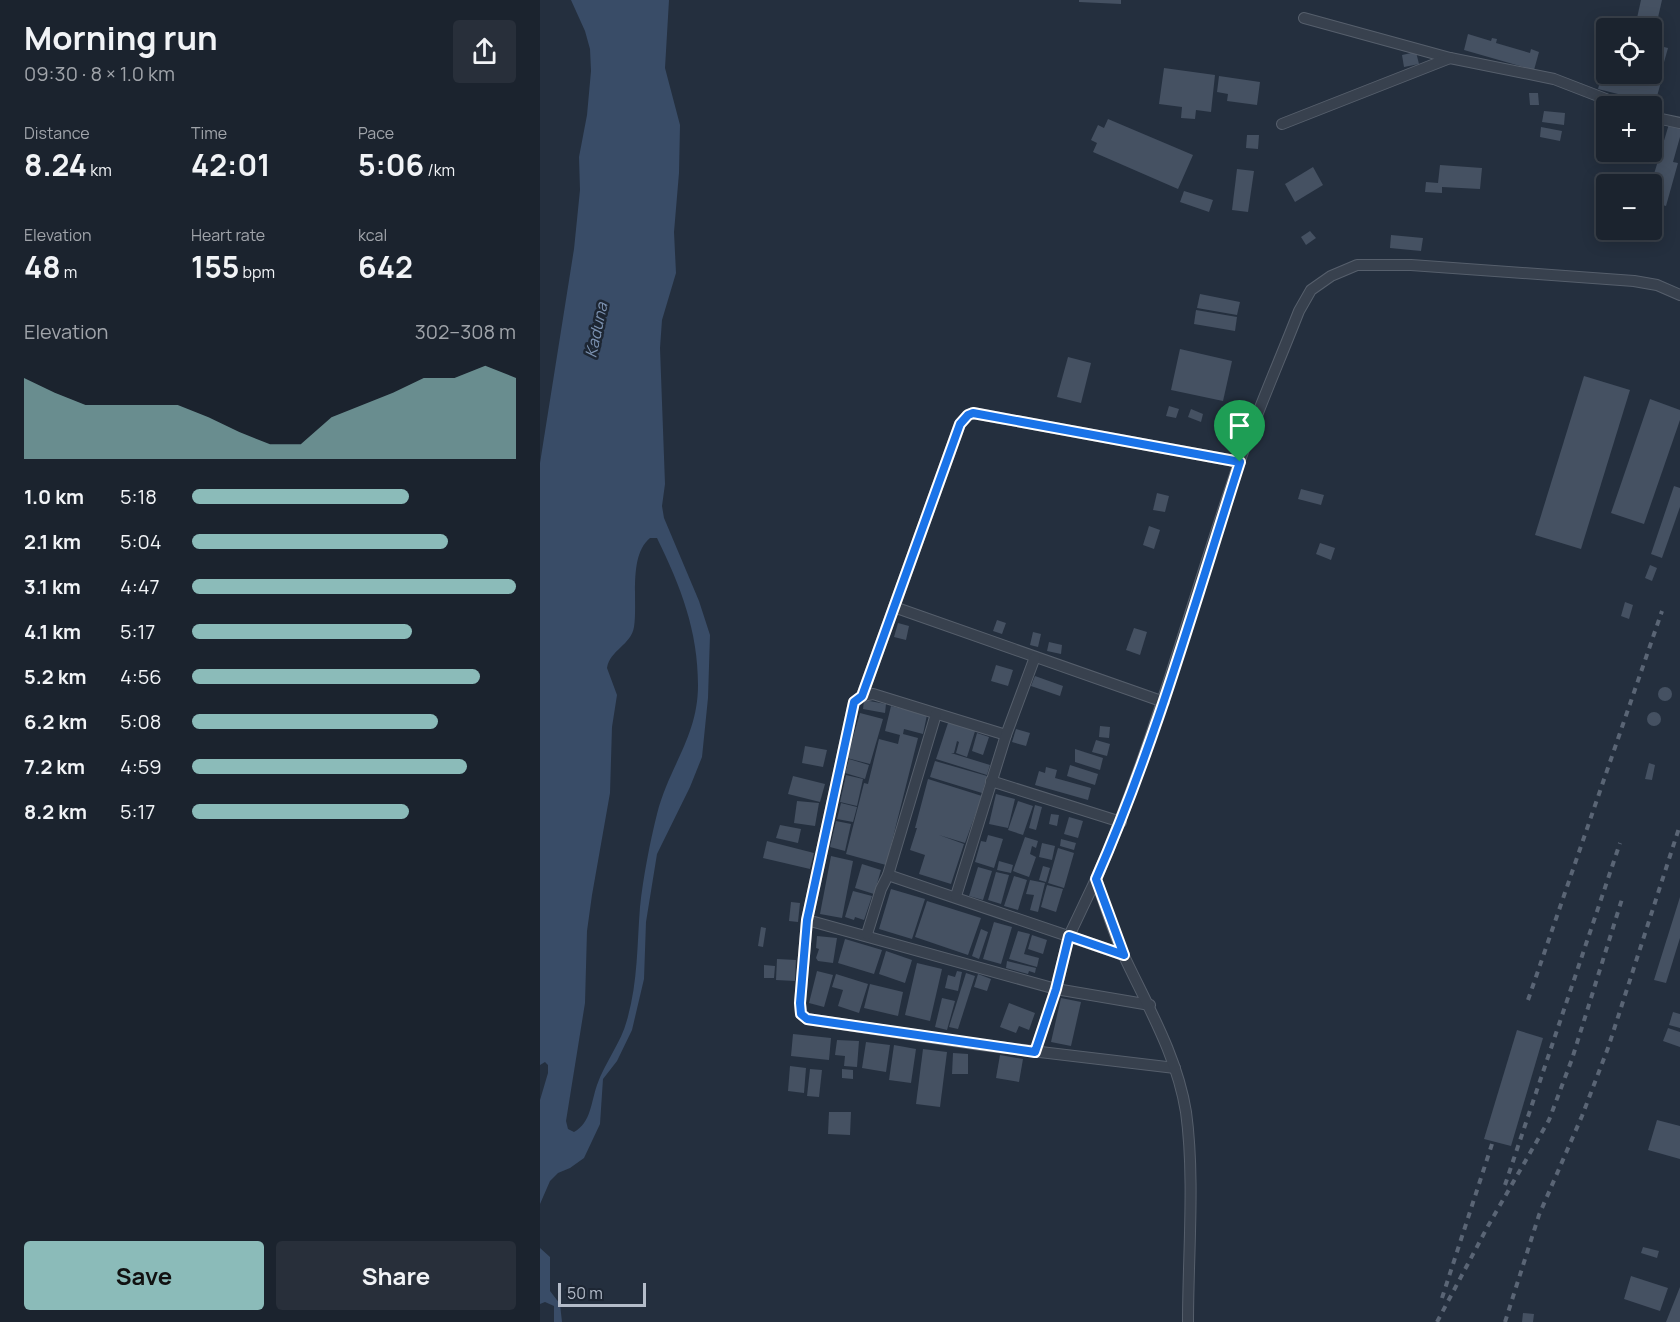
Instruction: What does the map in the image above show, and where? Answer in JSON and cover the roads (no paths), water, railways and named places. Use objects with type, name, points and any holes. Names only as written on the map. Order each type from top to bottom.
[{"type":"street","points":[[1304,18],[1450,58],[1554,79],[1598,96]]},
{"type":"street","points":[[1282,124],[1450,58]]},
{"type":"street","points":[[1662,119],[1680,123]]},
{"type":"street","points":[[1035,1052],[1056,989],[1069,936],[1121,822],[1164,702],[1240,462],[1299,311],[1311,290],[1331,276],[1356,265],[1411,265],[1634,281],[1657,285],[1680,295]]},
{"type":"street","points":[[862,696],[960,424],[968,415],[973,413],[1240,462]]},
{"type":"street","points":[[894,607],[1164,702]]},
{"type":"street","points":[[956,896],[1006,735],[1035,657]]},
{"type":"street","points":[[1006,735],[873,694],[862,696],[854,702],[807,920],[801,1014],[807,1019],[1035,1052],[1175,1068]]},
{"type":"street","points":[[867,934],[881,889],[888,875],[936,714]]},
{"type":"street","points":[[992,781],[1121,822]]},
{"type":"street","points":[[888,875],[956,896],[1124,955]]},
{"type":"street","points":[[1096,879],[1124,955],[1150,1005],[1175,1068],[1185,1112],[1189,1157],[1188,1322]]},
{"type":"street","points":[[807,920],[867,934],[1056,989],[1150,1005]]},
{"type":"water","name":"Kaduna","points":[[571,0],[669,0],[665,68],[680,125],[674,232],[676,273],[662,320],[660,348],[665,484],[662,506],[664,518],[699,601],[710,635],[708,698],[702,757],[657,854],[646,922],[644,979],[632,1030],[617,1061],[603,1079],[600,1124],[584,1158],[558,1173],[550,1181],[540,1204],[540,1100],[548,1065],[545,1062],[540,1065],[540,463],[574,249],[580,190],[579,157],[587,115],[591,71],[590,49],[585,31]],"holes":[[[650,538],[657,538],[681,592],[691,628],[697,665],[697,704],[688,736],[662,797],[652,836],[641,896],[635,978],[627,1020],[621,1037],[600,1077],[590,1112],[584,1123],[574,1132],[568,1129],[566,1121],[585,1003],[587,931],[610,793],[612,727],[617,695],[607,668],[612,657],[632,633],[635,617],[636,567],[643,546]]]},
{"type":"water","points":[[540,1248],[550,1257],[550,1291],[560,1304],[562,1322],[554,1322],[554,1306],[545,1302],[540,1304]]},
{"type":"railway","points":[[1528,1000],[1662,611]]},
{"type":"railway","points":[[1505,1322],[1539,1215],[1582,1116],[1608,1048],[1680,825]]},
{"type":"railway","points":[[1505,1185],[1620,843]]},
{"type":"railway","points":[[1437,1322],[1488,1226],[1549,1120],[1572,1059],[1622,899]]},
{"type":"railway","points":[[1442,1298],[1492,1144]]}]
